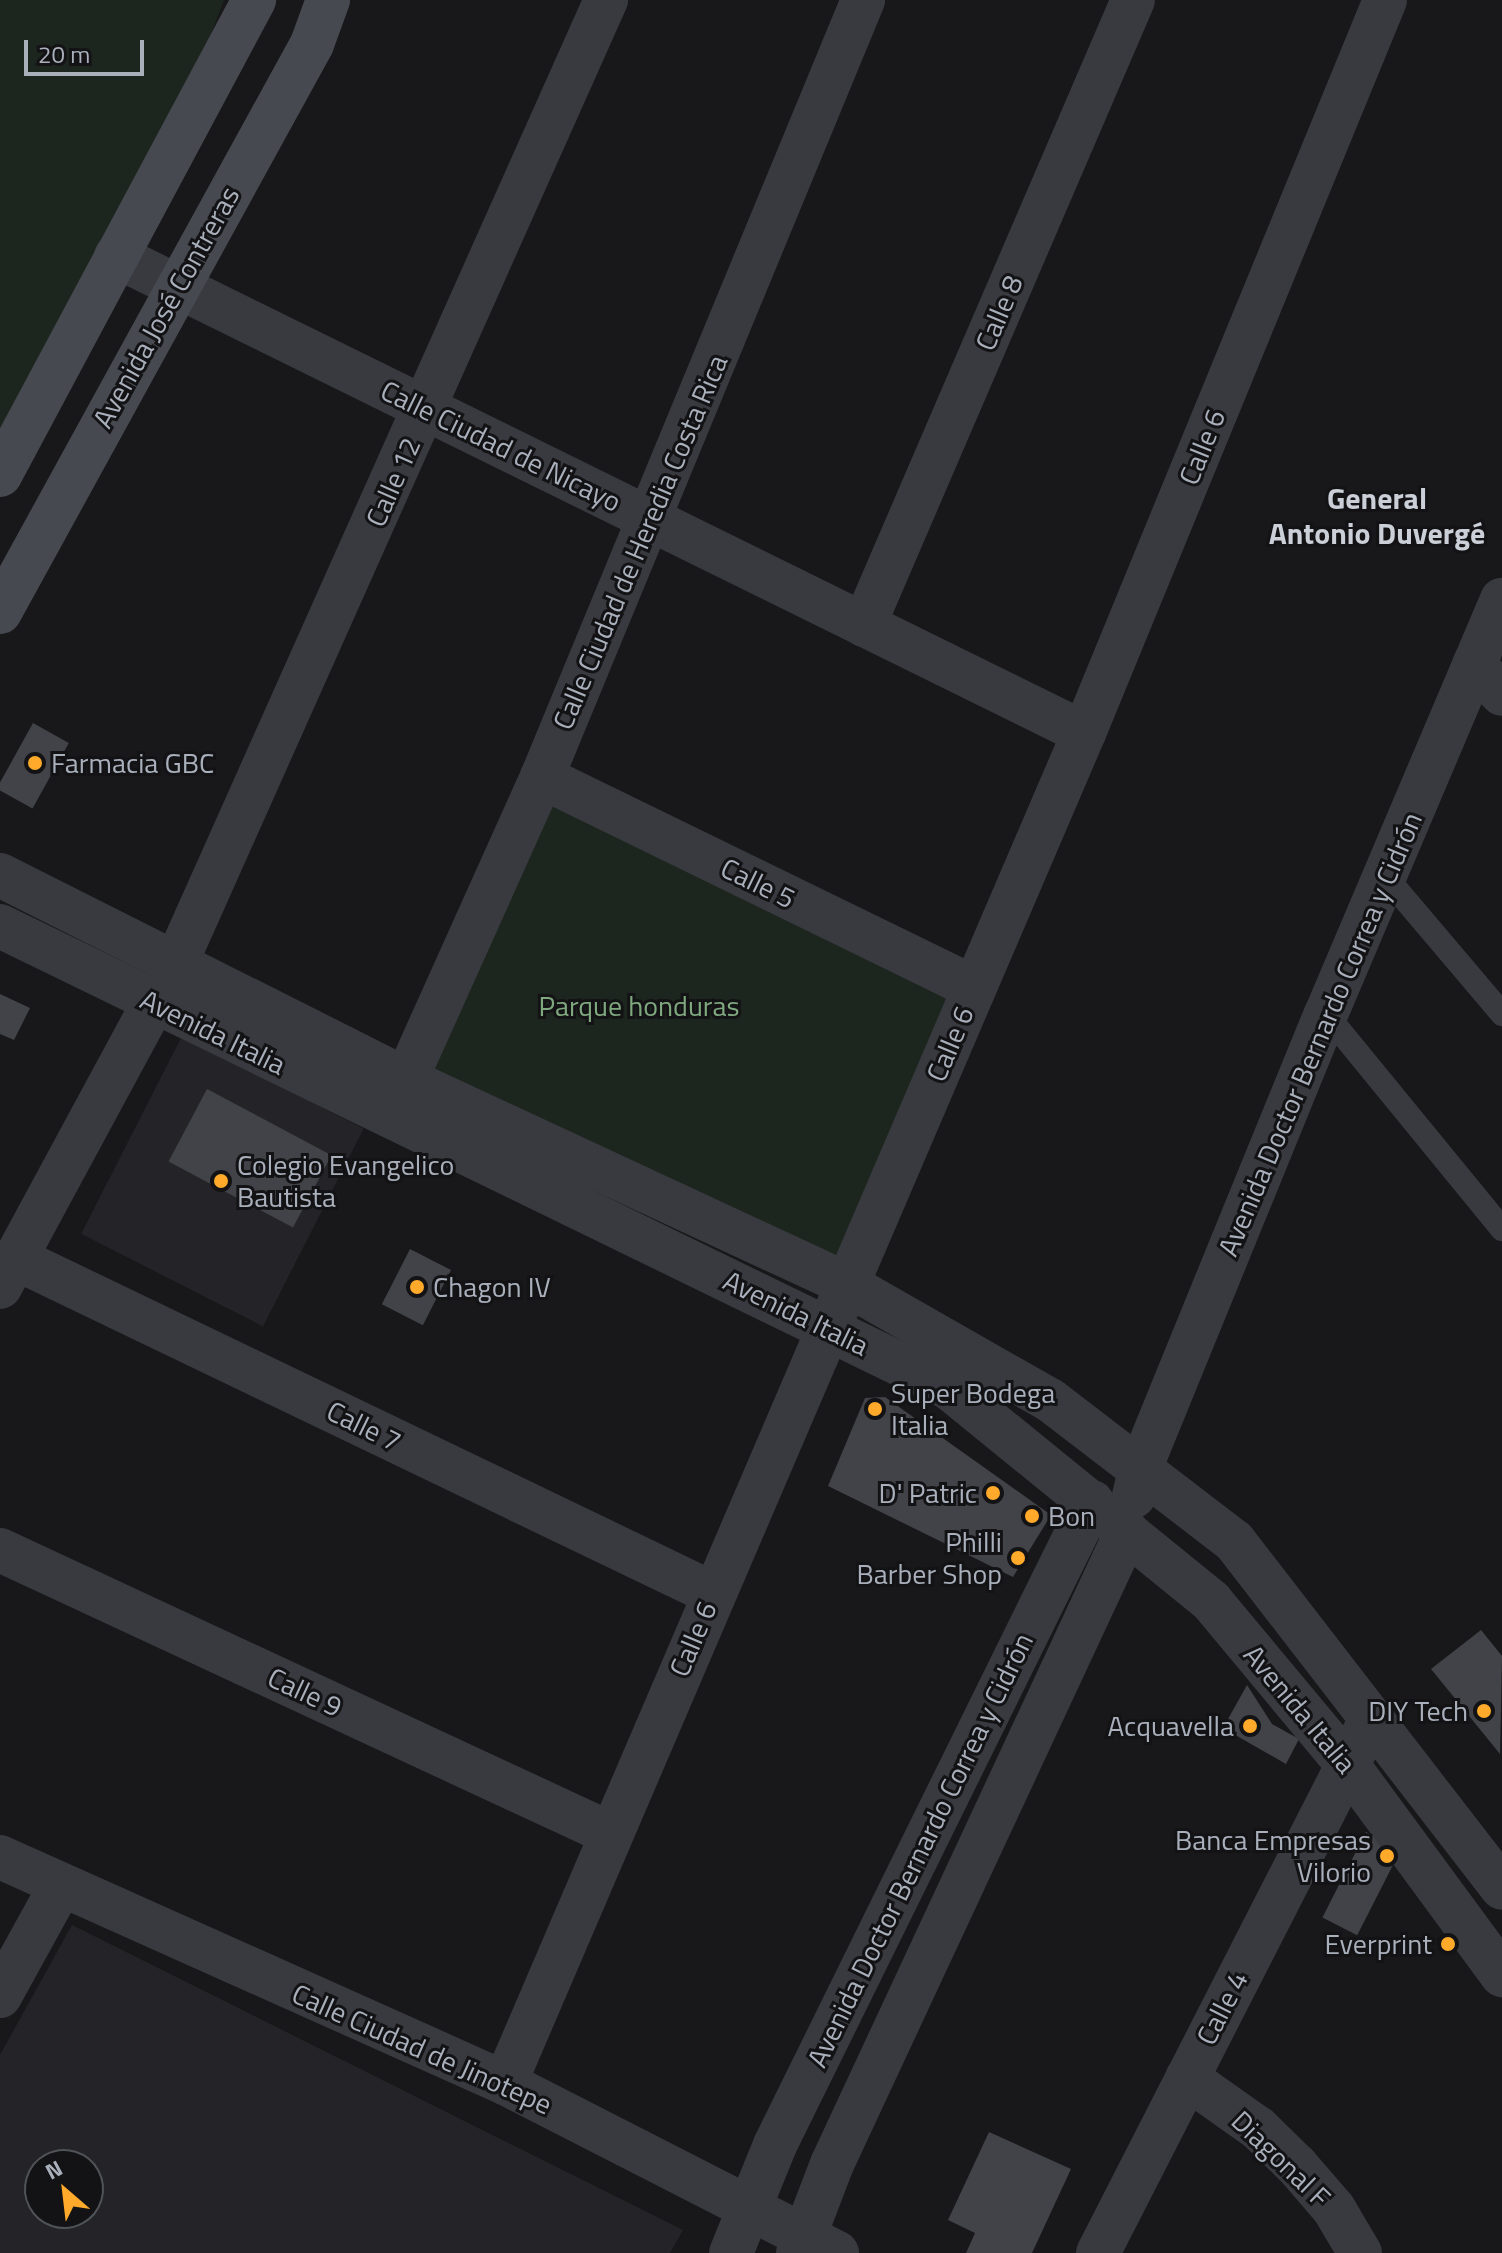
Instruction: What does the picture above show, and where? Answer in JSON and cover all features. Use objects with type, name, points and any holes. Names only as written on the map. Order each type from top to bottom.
[{"type":"main road","points":[[0,475],[254,0]]},
{"type":"main road","name":"Avenida José Contreras","points":[[0,612],[176,285],[312,44],[328,0]]},
{"type":"street","name":"Calle 12","points":[[176,963],[427,409],[606,0]]},
{"type":"street","name":"Calle Ciudad de Heredia Costa Rica","points":[[388,1119],[542,777],[651,520],[863,0]]},
{"type":"street","name":"Calle 8","points":[[864,625],[1133,0]]},
{"type":"street","name":"Calle 6","points":[[505,2083],[609,1833],[1084,733],[1385,0]]},
{"type":"street","name":"Calle Ciudad de Nicayo","points":[[116,256],[1084,733]]},
{"type":"street","name":"Avenida Doctor Bernardo Correa y Cidrón","points":[[814,2247],[832,2164],[1127,1531],[1140,1469],[1326,1014],[1386,877],[1488,680],[1502,600]]},
{"type":"street","name":"Calle 5","points":[[542,777],[974,988]]},
{"type":"street","name":"Avenida Italia","points":[[0,875],[405,1079],[848,1285],[1050,1400],[1234,1541],[1502,1888]]},
{"type":"street","name":"Avenida Italia","points":[[0,926],[388,1119],[949,1388],[1211,1601],[1347,1764],[1502,1975]]},
{"type":"street","points":[[8,1273],[154,1002]]},
{"type":"street","name":"Calle 7","points":[[8,1273],[712,1593]]},
{"type":"street","name":"Avenida Doctor Bernardo Correa y Cidrón","points":[[731,2253],[753,2208],[782,2131],[1092,1502],[1140,1469]]},
{"type":"street","name":"Calle 9","points":[[0,1550],[609,1833]]},
{"type":"street","name":"Calle 4","points":[[1098,2253],[1371,1719]]},
{"type":"street","name":"Calle Ciudad de Jinotepe","points":[[0,1857],[60,1887],[505,2083],[753,2208],[814,2247]]},
{"type":"street","points":[[0,1996],[60,1887]]},
{"type":"street","name":"Diagonal F","points":[[1187,2078],[1258,2128],[1297,2166],[1334,2209],[1360,2253]]},
{"type":"lane","points":[[1386,877],[1502,1014]]},
{"type":"lane","points":[[1326,1014],[1502,1229]]},
{"type":"shaded area","name":"Colegio Evangelico Bautista","points":[[182,1036],[364,1129],[263,1326],[81,1234]]},
{"type":"shaded area","points":[[72,1925],[683,2230],[670,2253],[0,2253],[0,2055]]},
{"type":"green space","points":[[0,0],[224,0],[211,34],[0,432]]},
{"type":"green space","name":"Parque honduras","points":[[542,777],[974,988],[829,1286],[396,1075]]},
{"type":"building","name":"Farmacia GBC","points":[[33,723],[69,743],[32,808],[0,790],[0,783]]},
{"type":"building","points":[[0,994],[30,1008],[14,1040],[0,1034]]},
{"type":"building","points":[[207,1089],[331,1155],[293,1228],[169,1161]]},
{"type":"building","name":"Chagon IV","points":[[410,1249],[451,1270],[423,1325],[382,1304]]},
{"type":"building","points":[[885,1397],[1051,1515],[1013,1577],[828,1486],[865,1398]]},
{"type":"building","name":"DIY Tech","points":[[1481,1630],[1502,1656],[1500,1754],[1431,1669]]},
{"type":"building","name":"Acquavella","points":[[1247,1685],[1272,1724],[1299,1739],[1286,1764],[1223,1728]]},
{"type":"building","points":[[1366,1832],[1401,1850],[1357,1935],[1322,1918]]},
{"type":"building","points":[[989,2132],[1071,2169],[1032,2253],[966,2253],[975,2233],[948,2220]]},
{"type":"place","name":"Farmacia GBC","points":[[35,763]]},
{"type":"place","name":"Colegio Evangelico Bautista","points":[[221,1181]]},
{"type":"place","name":"Chagon IV","points":[[417,1287]]},
{"type":"place","name":"Super Bodega Italia","points":[[875,1409]]},
{"type":"place","name":"D' Patric","points":[[993,1493]]},
{"type":"place","name":"Bon","points":[[1032,1516]]},
{"type":"place","name":"Philli Barber Shop","points":[[1018,1558]]},
{"type":"place","name":"DIY Tech","points":[[1484,1711]]},
{"type":"place","name":"Acquavella","points":[[1250,1726]]},
{"type":"place","name":"Banca Empresas Vilorio","points":[[1387,1856]]},
{"type":"place","name":"Everprint","points":[[1448,1944]]},
{"type":"district","name":"General Antonio Duvergé","points":[[1377,515]]}]
